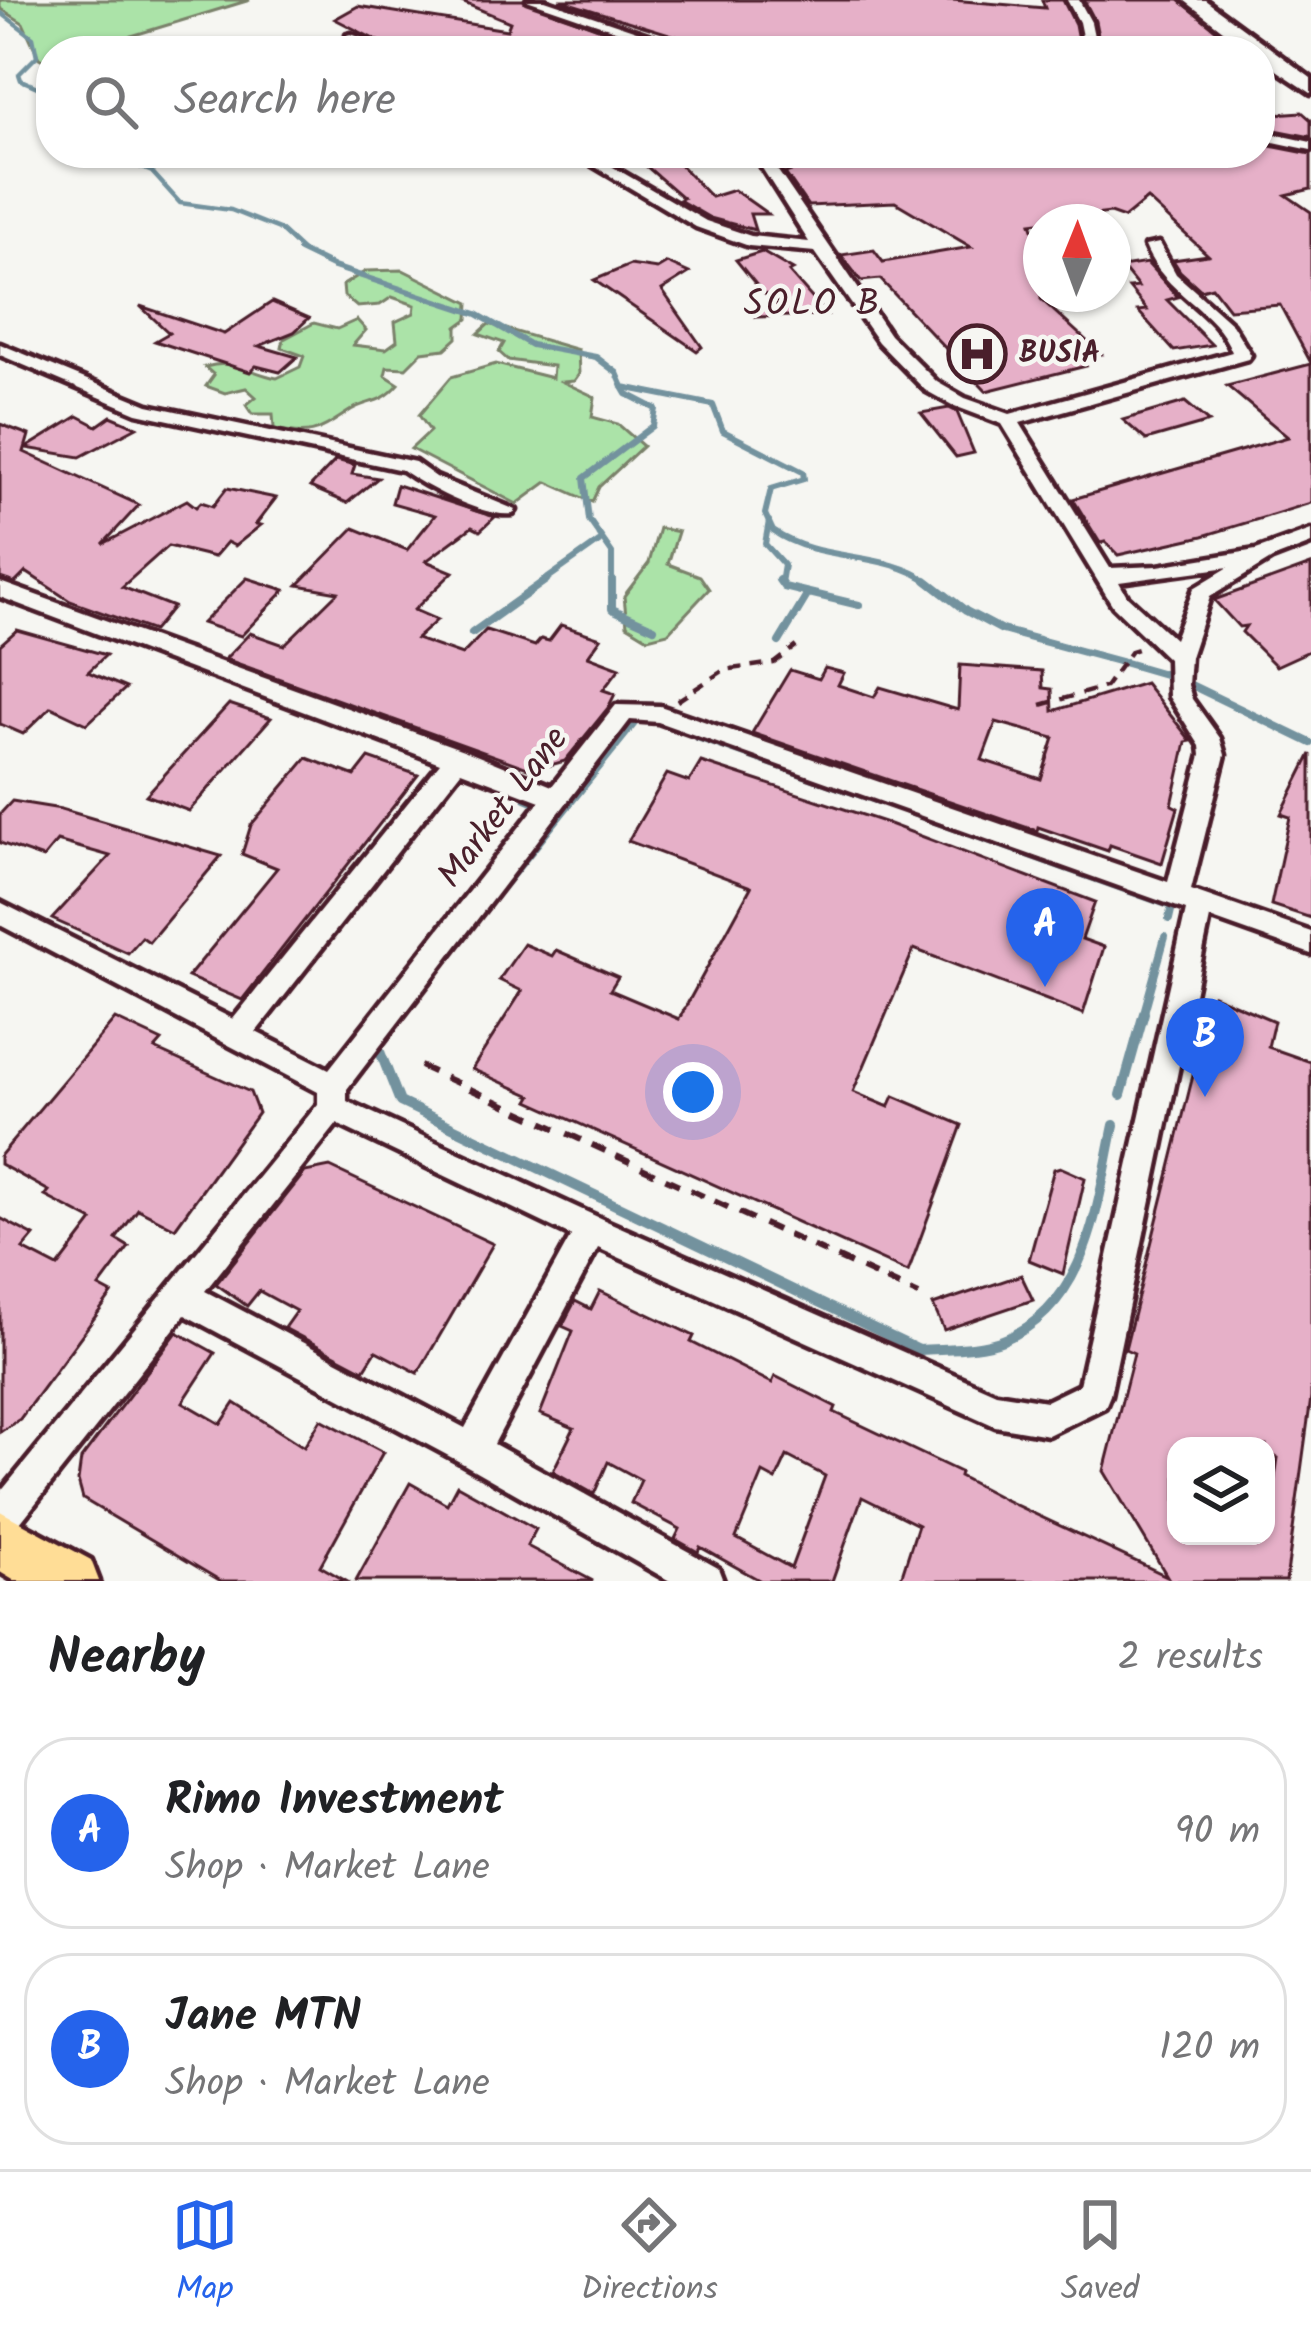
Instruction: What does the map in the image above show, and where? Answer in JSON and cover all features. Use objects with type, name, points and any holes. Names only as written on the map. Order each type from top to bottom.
[{"type":"main road","points":[[1192,0],[1241,36]]},
{"type":"main road","points":[[1275,61],[1311,87]]},
{"type":"main road","points":[[0,1540],[70,1581]]},
{"type":"street","points":[[533,0],[643,36]]},
{"type":"street","points":[[1073,0],[1088,36]]},
{"type":"street","points":[[1275,138],[1311,146]]},
{"type":"street","points":[[606,168],[717,231],[749,241],[817,247]]},
{"type":"street","points":[[769,168],[817,247],[880,331],[931,386],[1009,420],[1120,601],[1180,658]]},
{"type":"street","points":[[1009,420],[1242,355],[1229,333],[1160,269],[1153,246]]},
{"type":"street","points":[[0,349],[143,409],[408,466],[429,481],[506,510]]},
{"type":"street","points":[[1102,574],[1132,578],[1154,570],[1265,554],[1311,538]]},
{"type":"street","points":[[0,914],[236,1036],[333,1096],[591,1230],[995,1409],[1048,1418],[1069,1412],[1093,1395],[1214,755],[1212,742],[1180,696],[1180,658],[1202,593],[1265,554]]},
{"type":"street","points":[[0,589],[559,798]]},
{"type":"street","name":"Market Lane","points":[[0,1521],[333,1096],[619,715],[632,709],[657,713]]},
{"type":"street","points":[[657,713],[1311,943]]},
{"type":"street","points":[[236,1036],[458,758]]},
{"type":"street","points":[[472,1450],[591,1230]]},
{"type":"street","points":[[180,1295],[705,1581]]},
{"type":"path","points":[[1041,705],[1105,687],[1131,651],[1161,640]]},
{"type":"path","points":[[657,713],[724,670],[774,663],[796,646]]},
{"type":"path","points":[[420,1066],[919,1295]]},
{"type":"green space","points":[[0,0],[250,0],[131,36],[36,36],[36,51],[23,23],[0,8]]},
{"type":"green space","points":[[403,270],[469,303],[468,319],[457,327],[457,338],[445,349],[422,352],[406,368],[387,367],[385,375],[399,384],[385,396],[321,428],[297,433],[274,429],[273,414],[252,414],[246,405],[256,397],[246,388],[225,393],[206,386],[214,375],[205,367],[234,365],[277,378],[300,367],[304,356],[282,348],[284,339],[314,323],[337,329],[357,320],[366,330],[353,345],[386,349],[397,341],[395,322],[414,313],[415,305],[392,297],[380,305],[357,307],[344,296],[343,285],[366,271]]},
{"type":"green space","points":[[489,324],[578,350],[579,374],[574,381],[563,382],[595,397],[592,417],[618,424],[643,446],[599,487],[592,502],[547,482],[517,504],[411,449],[430,431],[419,415],[451,377],[496,364],[552,378],[553,366],[508,360],[499,352],[504,343],[478,334]]},
{"type":"green space","points":[[659,528],[678,532],[668,564],[700,576],[709,589],[668,633],[648,638],[627,625],[624,596],[649,563]]},
{"type":"building","points":[[457,0],[523,0],[620,36],[368,36],[335,19],[358,6],[507,30],[510,22]]},
{"type":"building","points":[[559,0],[952,0],[1045,8],[1042,0],[1063,0],[1077,36],[675,36]]},
{"type":"building","points":[[1084,0],[1179,0],[1224,36],[1098,36]]},
{"type":"building","points":[[1302,112],[1311,120],[1311,137],[1275,130],[1275,114]]},
{"type":"building","points":[[1275,147],[1311,154],[1311,189],[1286,195],[1311,212],[1311,363],[1280,305],[1229,309],[1212,287],[1201,290],[1180,271],[1173,260],[1208,255],[1147,199],[1131,212],[1131,204],[1023,204],[1023,312],[1055,312],[1101,354],[1079,356],[1086,366],[986,391],[880,279],[861,281],[841,255],[874,250],[883,262],[971,247],[895,202],[808,206],[785,173],[800,168],[1275,168]]},
{"type":"building","points":[[648,168],[683,168],[711,197],[734,190],[768,214],[750,214],[755,230],[710,218],[679,200],[683,198]]},
{"type":"building","points":[[762,252],[793,270],[789,272],[827,315],[756,317],[754,310],[780,303],[763,293],[736,260]]},
{"type":"building","points":[[667,263],[689,273],[662,290],[702,347],[697,351],[594,280],[630,265],[657,269]]},
{"type":"building","points":[[1147,263],[1178,297],[1167,300],[1212,345],[1174,351],[1138,311],[1147,310],[1131,290],[1138,287],[1131,278],[1131,266]]},
{"type":"building","points":[[272,302],[309,318],[294,332],[259,346],[297,357],[280,372],[256,366],[250,372],[155,341],[169,333],[140,306],[224,334]]},
{"type":"building","points":[[1311,364],[1311,503],[1203,536],[1118,555],[1105,542],[1100,543],[1073,499],[1288,437],[1227,386]]},
{"type":"building","points":[[1185,402],[1209,422],[1146,440],[1123,420]]},
{"type":"building","points":[[949,408],[957,412],[974,453],[956,457],[921,413]]},
{"type":"building","points":[[78,416],[97,426],[111,416],[137,427],[80,457],[26,448]]},
{"type":"building","points":[[0,424],[29,435],[24,452],[139,505],[103,544],[187,500],[196,507],[201,502],[213,506],[227,488],[276,498],[256,524],[261,525],[235,546],[227,542],[214,557],[168,546],[122,587],[173,607],[153,631],[70,601],[26,572],[15,583],[0,578]]},
{"type":"building","points":[[336,460],[355,465],[352,474],[378,478],[347,503],[310,487]]},
{"type":"building","points":[[397,485],[495,517],[480,531],[472,527],[426,561],[453,572],[414,610],[437,620],[416,639],[462,655],[486,630],[535,646],[541,639],[549,641],[561,625],[601,638],[588,656],[620,668],[603,690],[615,694],[608,708],[565,761],[533,770],[225,659],[250,633],[284,645],[338,592],[298,585],[354,528],[407,550],[435,515],[392,503]]},
{"type":"building","points":[[1311,565],[1311,650],[1276,666],[1242,632],[1246,626],[1239,627],[1214,600]]},
{"type":"building","points":[[247,578],[285,590],[241,636],[202,623]]},
{"type":"building","points":[[17,630],[106,655],[88,672],[126,688],[87,724],[51,707],[23,734],[0,724],[0,645]]},
{"type":"building","points":[[960,665],[1042,671],[1043,688],[1052,689],[1053,711],[1145,683],[1191,741],[1186,742],[1172,805],[1178,808],[1162,863],[1110,845],[1108,851],[1038,827],[1037,831],[752,733],[790,670],[819,679],[825,668],[844,673],[838,685],[874,697],[880,687],[958,710]],"holes":[[[996,722],[1054,738],[1041,779],[982,760]]]},
{"type":"building","points":[[229,704],[271,718],[189,811],[146,795]]},
{"type":"building","points":[[1311,754],[1311,918],[1271,905],[1290,817],[1281,814]]},
{"type":"building","points":[[307,758],[355,776],[369,758],[418,775],[242,1000],[188,977],[277,868],[242,854],[251,825]]},
{"type":"building","points":[[701,762],[884,822],[1095,902],[1082,939],[1104,947],[1083,1014],[914,949],[853,1092],[889,1107],[894,1096],[962,1125],[908,1272],[529,1101],[532,1096],[472,1069],[522,991],[499,980],[524,944],[552,956],[556,950],[618,977],[610,990],[679,1019],[751,887],[628,841],[667,774],[689,782]]},
{"type":"building","points":[[12,801],[61,809],[221,856],[149,942],[142,937],[128,953],[52,919],[110,856],[57,841],[43,858],[0,843],[0,814]]},
{"type":"building","points":[[1213,995],[1274,1021],[1268,1047],[1311,1062],[1311,1398],[1286,1581],[900,1581],[918,1525],[862,1497],[832,1581],[761,1581],[700,1547],[698,1552],[675,1539],[680,1529],[631,1503],[641,1480],[608,1462],[594,1494],[553,1471],[574,1428],[540,1414],[573,1331],[562,1326],[575,1301],[591,1309],[600,1291],[694,1336],[691,1342],[772,1383],[775,1376],[836,1407],[834,1412],[960,1472],[959,1476],[1003,1499],[1167,1576],[1104,1471],[1134,1353],[1125,1349]],"holes":[[[787,1456],[825,1476],[791,1568],[736,1538],[763,1473],[776,1480]]]},
{"type":"building","points":[[115,1019],[162,1041],[155,1049],[250,1092],[258,1113],[175,1228],[138,1209],[116,1239],[129,1247],[99,1287],[112,1294],[20,1419],[0,1432],[0,1218],[34,1236],[23,1249],[58,1267],[93,1221],[45,1196],[49,1191],[0,1164],[0,1156]]},
{"type":"building","points":[[330,1167],[493,1244],[418,1373],[376,1351],[364,1370],[284,1328],[296,1311],[259,1291],[247,1306],[216,1284],[305,1172]]},
{"type":"building","points":[[1054,1169],[1085,1178],[1063,1274],[1029,1260]]},
{"type":"building","points":[[1021,1275],[1033,1300],[944,1330],[933,1305]]},
{"type":"building","points":[[177,1332],[215,1353],[183,1402],[221,1424],[235,1403],[304,1447],[321,1419],[383,1452],[320,1566],[346,1581],[221,1581],[83,1499],[78,1481],[81,1459]]},
{"type":"building","points":[[410,1483],[447,1504],[457,1485],[536,1529],[527,1546],[593,1581],[356,1581]]},
{"type":"waterway","points":[[0,12],[33,37],[36,51]]},
{"type":"waterway","points":[[36,57],[19,74],[21,80],[36,86]]},
{"type":"waterway","points":[[142,168],[152,172],[180,203],[231,210],[279,229],[305,253]]},
{"type":"waterway","points":[[299,250],[305,253]]},
{"type":"waterway","points":[[305,253],[477,314],[531,345],[596,357],[617,373],[623,387]]},
{"type":"waterway","points":[[623,387],[713,405],[723,431],[803,472],[804,479],[771,489],[765,514],[769,522]]},
{"type":"waterway","points":[[623,387],[627,394],[656,409],[653,426],[584,478],[589,520],[612,553],[612,609],[654,628]]},
{"type":"waterway","points":[[769,522],[773,531],[792,541],[893,565],[931,583]]},
{"type":"waterway","points":[[769,522],[765,544],[784,565],[781,583]]},
{"type":"waterway","points":[[541,583],[599,542]]},
{"type":"waterway","points":[[472,633],[546,580]]},
{"type":"waterway","points":[[926,580],[966,611],[1002,630],[1121,662]]},
{"type":"waterway","points":[[781,583],[859,605]]},
{"type":"waterway","points":[[779,642],[808,594]]},
{"type":"waterway","points":[[1126,663],[1164,674]]},
{"type":"waterway","points":[[1189,684],[1311,743]]},
{"type":"waterway","points":[[472,925],[639,717]]},
{"type":"waterway","points":[[697,737],[881,802]]},
{"type":"waterway","points":[[489,781],[505,788]]},
{"type":"waterway","points":[[526,798],[543,805]]},
{"type":"waterway","points":[[907,811],[1172,906],[1169,919]]},
{"type":"waterway","points":[[1143,1016],[1165,937]]},
{"type":"waterway","points":[[1121,1095],[1144,1013]]},
{"type":"waterway","points":[[380,1040],[377,1044],[400,1102],[919,1350],[1003,1340],[1032,1324],[1054,1303],[1084,1249],[1114,1125]]},
{"type":"place","name":"BUSIA","points":[[977,354]]},
{"type":"place","name":"Rimo Investment","points":[[1045,987]]},
{"type":"place","name":"Jane MTN","points":[[1205,1097]]},
{"type":"district","name":"SOLO B","points":[[813,305]]}]
